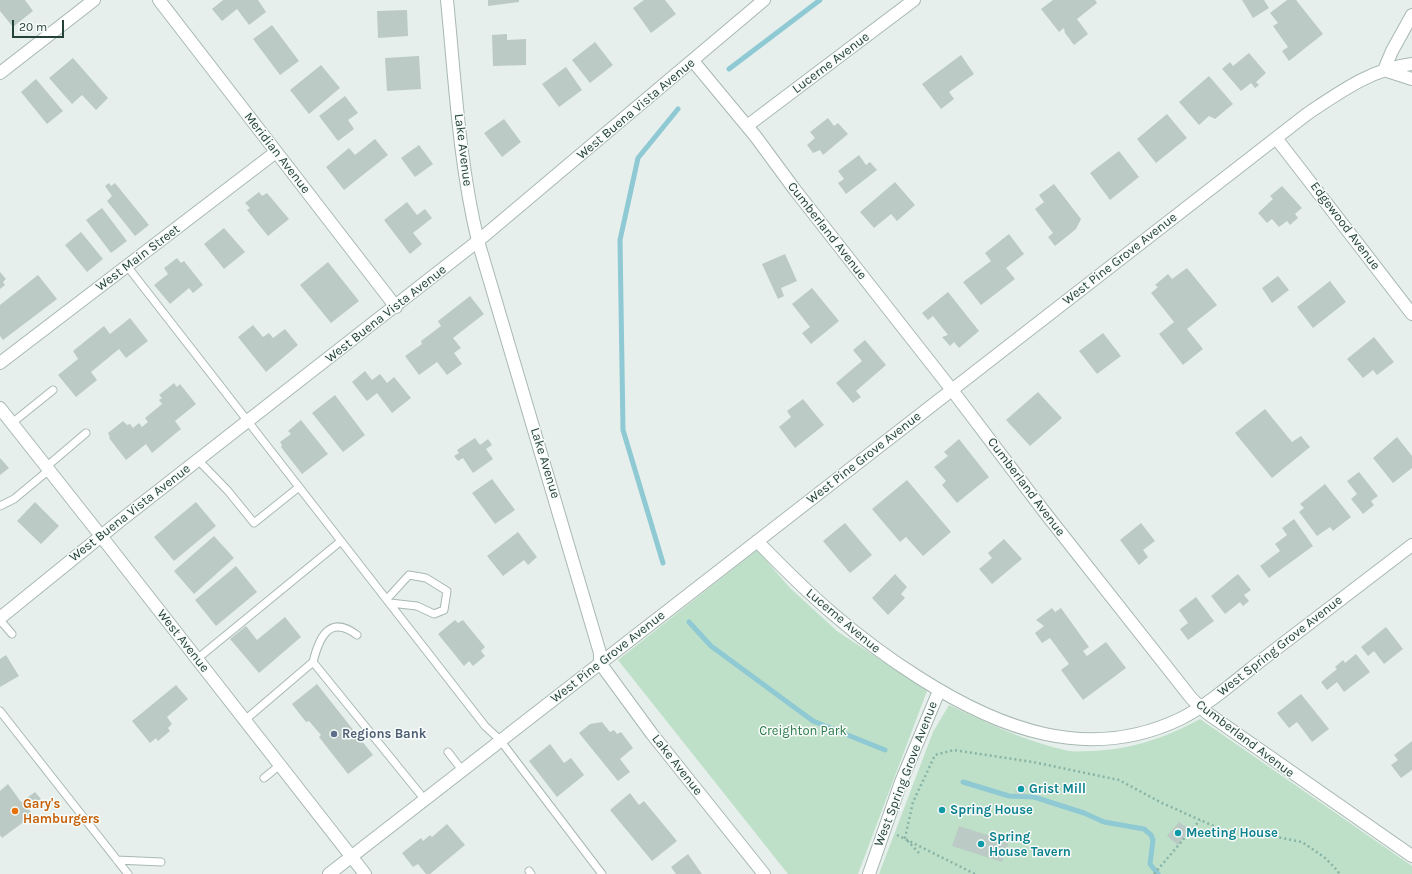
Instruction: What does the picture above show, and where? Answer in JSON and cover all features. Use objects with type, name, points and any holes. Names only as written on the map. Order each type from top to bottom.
[{"type":"street","points":[[0,73],[94,0]]},
{"type":"street","name":"Meridian Avenue","points":[[159,0],[396,307]]},
{"type":"street","name":"Lake Avenue","points":[[447,0],[470,209],[478,241],[600,653],[600,663],[652,734],[764,874]]},
{"type":"street","name":"West Buena Vista Avenue","points":[[0,619],[101,536],[246,421],[396,307],[478,241],[764,0]]},
{"type":"street","name":"Lucerne Avenue","points":[[747,126],[914,0]]},
{"type":"street","points":[[1412,15],[1392,51],[1384,70],[1412,79]]},
{"type":"street","name":"Cumberland Avenue","points":[[693,61],[747,126],[795,190],[952,390],[1046,514],[1192,699],[1298,778],[1412,856]]},
{"type":"street","name":"West Pine Grove Avenue","points":[[329,874],[1276,138],[1335,95],[1365,77],[1384,70],[1412,64]]},
{"type":"street","name":"Edgewood Avenue","points":[[1276,138],[1412,314]]},
{"type":"street","name":"West Main Street","points":[[0,363],[276,152]]},
{"type":"street","name":"West Avenue","points":[[0,408],[365,874]]},
{"type":"street","name":"Lucerne Avenue","points":[[757,541],[819,603],[850,630],[883,654],[939,690]]},
{"type":"street","name":"West Spring Grove Avenue","points":[[869,874],[901,782],[939,690],[974,710],[1004,723],[1045,735],[1069,739],[1115,738],[1138,734],[1160,727],[1201,707],[1412,545]]},
{"type":"lane","points":[[127,266],[246,421],[485,726],[500,740],[602,874]]},
{"type":"lane","points":[[12,423],[53,390]]},
{"type":"lane","points":[[0,506],[14,499],[86,434]]},
{"type":"lane","points":[[198,460],[228,491],[254,522],[299,487]]},
{"type":"lane","points":[[197,659],[341,541]]},
{"type":"lane","points":[[409,575],[426,578],[447,591],[444,610],[434,614],[418,606],[388,601],[409,575]]},
{"type":"lane","points":[[0,619],[12,634]]},
{"type":"lane","points":[[245,720],[313,662],[319,641],[329,630],[339,627],[348,628],[357,636]]},
{"type":"lane","points":[[313,662],[425,800]]},
{"type":"lane","points":[[0,711],[3,721],[128,874]]},
{"type":"lane","points":[[448,752],[462,770]]},
{"type":"lane","points":[[264,778],[280,765]]},
{"type":"lane","points":[[117,860],[161,862]]},
{"type":"path","points":[[905,838],[912,802],[935,755],[954,750],[1033,762],[1119,780],[1162,803],[1236,836],[1272,836],[1302,842],[1324,857],[1338,871],[1339,874]]},
{"type":"path","points":[[1154,874],[1200,820]]},
{"type":"path","points":[[884,829],[905,838],[975,874]]},
{"type":"path","points":[[905,838],[919,853]]},
{"type":"green space","name":"Creighton Park","points":[[757,550],[790,588],[837,631],[927,691],[858,874],[788,874],[618,660]]},
{"type":"green space","points":[[949,705],[1038,743],[1071,751],[1105,750],[1147,742],[1174,732],[1200,719],[1412,866],[1412,874],[879,874],[933,732]]},
{"type":"building","points":[[0,0],[25,0],[33,11],[13,27],[0,11]]},
{"type":"building","points":[[223,0],[258,0],[266,12],[249,25],[237,9],[222,21],[212,9]]},
{"type":"building","points":[[488,0],[519,0],[519,2],[488,6]]},
{"type":"building","points":[[644,0],[665,0],[676,14],[651,33],[633,8]]},
{"type":"building","points":[[1053,0],[1095,0],[1097,3],[1077,19],[1088,34],[1074,45],[1065,33],[1064,28],[1059,32],[1041,9]]},
{"type":"building","points":[[1242,0],[1264,0],[1269,8],[1253,18]]},
{"type":"building","points":[[1287,0],[1296,0],[1323,34],[1289,61],[1282,51],[1288,47],[1273,26],[1278,23],[1270,13]]},
{"type":"building","points":[[407,10],[408,36],[378,38],[377,11]]},
{"type":"building","points":[[272,25],[299,61],[280,75],[253,39]]},
{"type":"building","points":[[507,34],[507,40],[526,39],[526,65],[493,66],[492,35]]},
{"type":"building","points":[[595,42],[613,65],[590,83],[572,60]]},
{"type":"building","points":[[1249,53],[1266,73],[1256,82],[1259,85],[1255,88],[1251,83],[1241,91],[1222,69],[1230,62],[1233,66]]},
{"type":"building","points":[[961,55],[974,74],[949,92],[954,99],[941,109],[922,84]]},
{"type":"building","points":[[419,56],[421,89],[387,91],[385,58]]},
{"type":"building","points":[[73,58],[108,98],[96,110],[82,95],[72,104],[49,78]]},
{"type":"building","points":[[321,65],[340,88],[309,114],[290,90]]},
{"type":"building","points":[[566,67],[582,90],[559,107],[542,84]]},
{"type":"building","points":[[1209,76],[1233,104],[1215,119],[1209,116],[1199,125],[1179,102]]},
{"type":"building","points":[[36,79],[63,111],[47,124],[21,92]]},
{"type":"building","points":[[345,96],[358,113],[348,120],[354,129],[338,141],[319,116]]},
{"type":"building","points":[[1167,114],[1187,138],[1156,163],[1137,139]]},
{"type":"building","points":[[828,118],[834,126],[838,123],[848,134],[823,155],[820,150],[813,153],[807,145],[815,138],[810,132]]},
{"type":"building","points":[[504,119],[521,142],[502,157],[484,133]]},
{"type":"building","points":[[375,139],[388,155],[344,190],[326,167],[349,148],[355,155]]},
{"type":"building","points":[[419,145],[433,164],[415,177],[401,158]]},
{"type":"building","points":[[1119,151],[1139,177],[1110,200],[1090,173]]},
{"type":"building","points":[[859,155],[866,165],[870,162],[877,170],[846,194],[838,183],[844,179],[838,171]]},
{"type":"building","points":[[895,182],[915,205],[897,221],[891,214],[874,228],[860,212]]},
{"type":"building","points":[[109,183],[111,186],[115,183],[149,225],[135,236],[107,201],[112,196],[105,186]]},
{"type":"building","points":[[1054,184],[1081,219],[1076,229],[1055,246],[1048,237],[1053,233],[1035,209],[1044,202],[1039,195]]},
{"type":"building","points":[[1282,186],[1302,208],[1295,214],[1298,218],[1290,225],[1287,221],[1279,227],[1272,219],[1267,223],[1258,213],[1273,199],[1270,196]]},
{"type":"building","points":[[259,192],[262,196],[267,193],[289,219],[268,236],[247,210],[250,208],[245,203]]},
{"type":"building","points":[[407,202],[417,215],[425,209],[432,218],[413,233],[422,244],[410,254],[384,220]]},
{"type":"building","points":[[102,208],[127,241],[111,253],[86,220]]},
{"type":"building","points":[[224,228],[245,252],[224,269],[204,244]]},
{"type":"building","points":[[81,232],[103,259],[87,272],[65,245]]},
{"type":"building","points":[[1009,234],[1024,254],[1006,268],[1015,279],[981,305],[963,282],[991,261],[985,253]]},
{"type":"building","points":[[785,254],[797,281],[781,288],[784,296],[778,299],[762,264]]},
{"type":"building","points":[[177,258],[181,263],[184,261],[203,285],[193,293],[189,288],[170,304],[154,285],[168,274],[164,268]]},
{"type":"building","points":[[328,262],[359,301],[331,323],[300,285]]},
{"type":"building","points":[[1187,268],[1217,305],[1187,329],[1203,349],[1183,365],[1159,334],[1174,322],[1151,293],[1158,287],[1155,285],[1168,274],[1172,279]]},
{"type":"building","points":[[0,272],[6,279],[3,282],[5,285],[0,289]]},
{"type":"building","points":[[38,275],[57,299],[3,340],[0,336],[0,305]]},
{"type":"building","points":[[1278,276],[1289,290],[1272,303],[1262,288]]},
{"type":"building","points":[[1330,281],[1346,302],[1313,328],[1297,307]]},
{"type":"building","points":[[812,288],[839,321],[811,344],[802,333],[810,327],[792,304]]},
{"type":"building","points":[[948,292],[979,331],[959,348],[954,342],[950,346],[942,337],[948,335],[933,316],[928,320],[922,313]]},
{"type":"building","points":[[470,296],[484,314],[453,338],[461,348],[454,353],[462,364],[447,375],[437,362],[419,375],[405,356],[422,344],[421,341],[441,326],[438,321]]},
{"type":"building","points":[[130,318],[148,341],[126,358],[119,349],[91,372],[97,380],[76,397],[58,375],[78,359],[73,351],[104,326],[110,334]]},
{"type":"building","points":[[253,325],[263,337],[269,333],[273,338],[285,329],[298,345],[266,372],[238,337]]},
{"type":"building","points":[[1103,333],[1121,356],[1097,374],[1079,351]]},
{"type":"building","points":[[1374,337],[1394,362],[1377,375],[1373,370],[1363,378],[1347,359]]},
{"type":"building","points":[[865,340],[886,365],[856,391],[861,397],[853,403],[836,383],[862,361],[853,350]]},
{"type":"building","points":[[365,371],[372,380],[380,374],[387,383],[394,377],[411,398],[392,413],[377,393],[367,401],[352,382]]},
{"type":"building","points":[[174,383],[177,387],[180,384],[196,404],[175,421],[181,429],[152,453],[146,444],[126,460],[109,438],[108,433],[123,421],[127,425],[130,424],[133,428],[139,423],[142,427],[148,422],[145,418],[162,404],[159,400],[162,398],[159,395]]},
{"type":"building","points":[[1038,392],[1062,418],[1030,446],[1006,420]]},
{"type":"building","points":[[335,395],[365,435],[343,452],[312,413]]},
{"type":"building","points":[[803,399],[824,425],[795,448],[779,427],[791,417],[787,411]]},
{"type":"building","points":[[1265,409],[1292,442],[1301,436],[1310,447],[1272,478],[1235,433]]},
{"type":"building","points":[[301,420],[328,454],[302,474],[281,447],[282,445],[280,442],[291,434],[288,431]]},
{"type":"building","points":[[1397,437],[1412,456],[1412,468],[1393,483],[1373,458]]},
{"type":"building","points":[[475,438],[480,445],[488,439],[492,445],[486,449],[493,459],[473,473],[463,458],[458,461],[454,456],[459,453],[457,450]]},
{"type":"building","points":[[959,439],[989,477],[957,503],[942,485],[946,481],[934,467],[948,456],[944,452]]},
{"type":"building","points":[[0,458],[9,468],[0,475]]},
{"type":"building","points":[[1359,472],[1378,496],[1371,501],[1374,505],[1363,514],[1351,499],[1357,494],[1347,481]]},
{"type":"building","points":[[492,479],[515,510],[495,524],[472,493]]},
{"type":"building","points":[[907,480],[951,532],[923,556],[906,537],[900,542],[872,509]]},
{"type":"building","points":[[1325,484],[1351,517],[1333,531],[1330,527],[1317,536],[1299,512],[1304,508],[1300,504]]},
{"type":"building","points":[[35,502],[59,526],[41,544],[17,521]]},
{"type":"building","points":[[196,502],[216,526],[174,561],[154,537]]},
{"type":"building","points":[[1294,519],[1313,546],[1269,578],[1260,566],[1280,551],[1275,544],[1287,535],[1282,528]]},
{"type":"building","points":[[845,523],[872,555],[850,573],[823,541]]},
{"type":"building","points":[[1141,523],[1155,541],[1143,550],[1148,557],[1139,565],[1120,540]]},
{"type":"building","points":[[518,532],[537,557],[528,565],[524,560],[503,576],[487,556]]},
{"type":"building","points":[[214,536],[234,558],[194,594],[174,571]]},
{"type":"building","points":[[1004,539],[1022,559],[992,584],[979,569],[992,558],[988,553]]},
{"type":"building","points":[[236,566],[257,592],[216,626],[195,600]]},
{"type":"building","points":[[895,574],[907,587],[901,594],[905,598],[888,615],[872,598]]},
{"type":"building","points":[[1238,574],[1251,590],[1244,595],[1249,601],[1243,606],[1240,602],[1225,614],[1211,596]]},
{"type":"building","points":[[1196,597],[1214,621],[1188,640],[1180,629],[1188,623],[1179,610]]},
{"type":"building","points":[[1052,608],[1055,612],[1061,608],[1089,647],[1083,651],[1087,656],[1106,642],[1126,668],[1083,700],[1061,670],[1069,664],[1050,638],[1042,643],[1035,633],[1044,626],[1036,620]]},
{"type":"building","points":[[285,617],[301,637],[259,673],[230,639],[246,626],[257,640]]},
{"type":"building","points":[[455,620],[458,623],[463,620],[485,647],[481,651],[485,656],[473,666],[469,661],[464,666],[438,634]]},
{"type":"building","points":[[1386,627],[1403,649],[1384,664],[1374,651],[1368,656],[1361,647]]},
{"type":"building","points":[[1356,654],[1370,672],[1344,692],[1337,682],[1327,690],[1321,682],[1337,669],[1335,667],[1343,660],[1345,663]]},
{"type":"building","points":[[6,655],[19,676],[0,687],[0,659]]},
{"type":"building","points":[[317,684],[373,755],[348,774],[319,737],[321,735],[309,721],[306,722],[292,704]]},
{"type":"building","points":[[176,685],[188,699],[167,717],[172,724],[168,728],[170,731],[158,741],[156,738],[150,743],[132,721]]},
{"type":"building","points":[[1301,694],[1329,729],[1312,742],[1297,722],[1289,728],[1277,713]]},
{"type":"building","points":[[602,722],[610,732],[614,730],[617,734],[621,732],[633,748],[620,759],[630,772],[618,781],[579,733],[590,724]]},
{"type":"building","points":[[1412,741],[1412,770],[1401,778],[1391,765],[1398,760],[1394,755]]},
{"type":"building","points":[[550,744],[564,763],[571,758],[584,775],[557,797],[529,761]]},
{"type":"building","name":"Grist Mill","points":[[1018,783],[1027,786],[1024,795],[1015,792]]},
{"type":"building","name":"Gary's Hamburgers","points":[[8,784],[21,802],[35,792],[41,799],[28,808],[33,815],[2,838],[0,835],[0,791]]},
{"type":"building","points":[[630,793],[639,805],[644,801],[677,841],[652,861],[610,810]]},
{"type":"building","name":"Spring House","points":[[941,804],[945,805],[944,815],[939,814]]},
{"type":"building","name":"Meeting House","points":[[1179,822],[1190,830],[1178,845],[1167,836]]},
{"type":"building","points":[[447,824],[465,845],[430,874],[426,874],[418,864],[413,867],[402,853],[421,838],[423,841],[430,835],[432,837]]},
{"type":"building","name":"Spring House Tavern","points":[[959,826],[1009,842],[1002,862],[952,846]]},
{"type":"building","points":[[688,854],[702,874],[676,874],[671,867]]},
{"type":"waterway","points":[[729,69],[820,0]]},
{"type":"waterway","points":[[663,563],[623,430],[620,240],[638,158],[678,109]]},
{"type":"waterway","points":[[689,622],[711,646],[813,721],[885,750]]},
{"type":"waterway","points":[[963,782],[1009,796],[1034,797],[1084,813],[1104,822],[1144,829],[1151,835],[1153,840],[1150,864],[1158,874]]},
{"type":"place","name":"Regions Bank","points":[[334,734]]},
{"type":"place","name":"Grist Mill","points":[[1021,789]]},
{"type":"place","name":"Spring House","points":[[942,810]]},
{"type":"place","name":"Gary's Hamburgers","points":[[15,811]]},
{"type":"place","name":"Meeting House","points":[[1178,833]]},
{"type":"place","name":"Spring House Tavern","points":[[981,844]]}]
